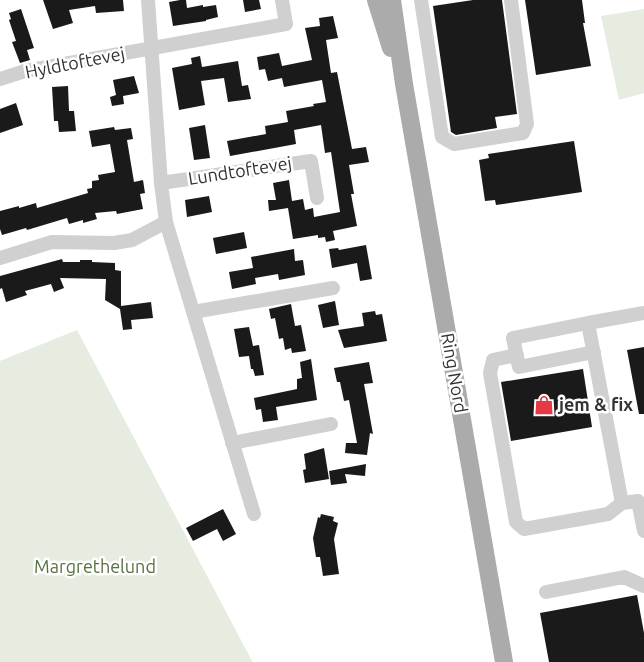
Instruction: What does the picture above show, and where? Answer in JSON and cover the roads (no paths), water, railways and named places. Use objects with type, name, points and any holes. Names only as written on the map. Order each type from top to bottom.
[{"type":"main road","name":"Ring Nord","points":[[376,0],[404,84]]},
{"type":"main road","name":"Ring Nord","points":[[392,0],[404,84],[504,662]]},
{"type":"street","points":[[148,0],[161,183],[166,222],[254,514]]},
{"type":"street","points":[[151,48],[286,24],[282,0]]},
{"type":"street","points":[[421,0],[442,137],[454,144],[523,133],[527,124],[511,0]]},
{"type":"street","name":"Hyldtoftevej","points":[[0,79],[25,71],[151,48]]},
{"type":"street","name":"Lundtoftevej","points":[[161,183],[311,160],[317,198]]},
{"type":"street","points":[[0,258],[52,242],[114,243],[132,240],[166,222]]},
{"type":"street","points":[[193,312],[333,288]]},
{"type":"street","points":[[594,352],[519,366],[514,338],[644,313]]},
{"type":"street","points":[[588,323],[622,503]]},
{"type":"street","points":[[517,355],[493,360],[490,373],[516,522],[524,528],[562,522],[608,514],[622,503],[638,501],[644,532]]},
{"type":"street","points":[[232,443],[331,424]]},
{"type":"street","points":[[546,592],[624,577],[644,586]]},
{"type":"place","name":"jem & fix","points":[[544,405]]},
{"type":"park label","name":"Margrethelund","points":[[95,567]]}]
